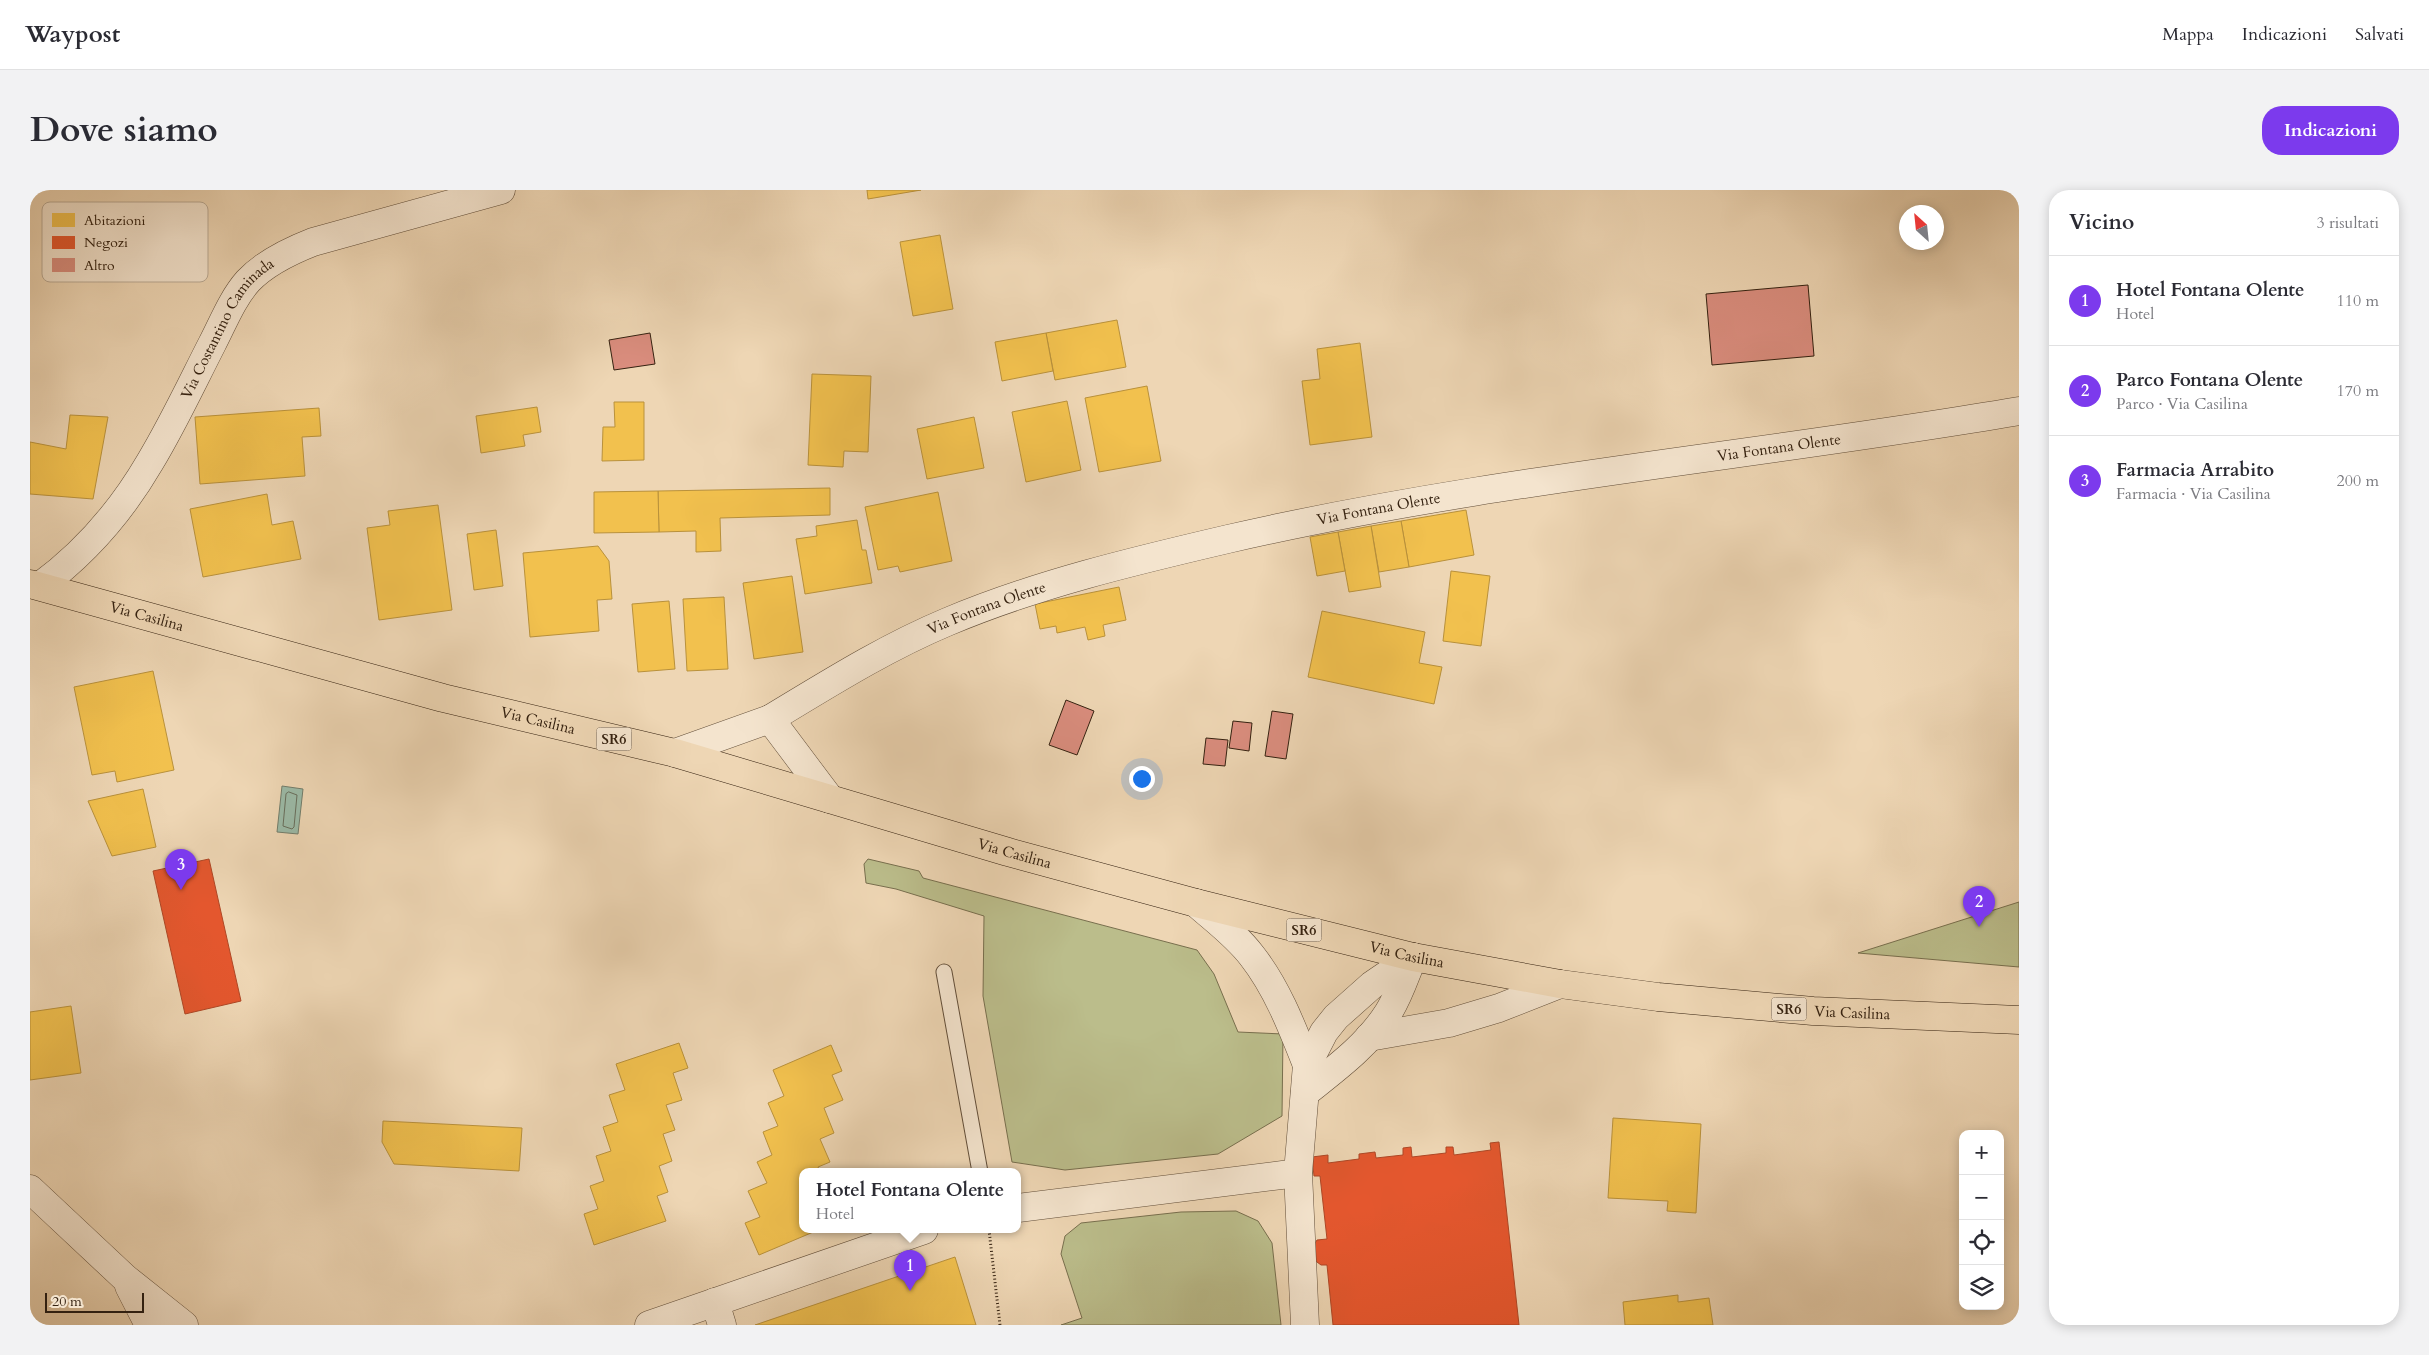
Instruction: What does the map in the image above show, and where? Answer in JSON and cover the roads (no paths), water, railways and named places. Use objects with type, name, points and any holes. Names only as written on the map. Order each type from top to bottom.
[{"type":"main road","name":"Via Casilina","points":[[35,585],[443,698],[675,753],[1008,852],[1196,903],[1413,957],[1560,984],[1658,997],[1796,1010],[2019,1020]]},
{"type":"street","name":"Via Costantino Caminada","points":[[35,585],[84,548],[120,507],[161,443],[231,305],[248,281],[284,255],[313,242],[501,190]]},
{"type":"street","name":"Via Fontana Olente","points":[[675,753],[770,719],[886,651],[950,620],[1026,593],[1170,553],[1329,517],[1438,497],[1876,434],[2019,411]]},
{"type":"street","points":[[770,719],[830,799]]},
{"type":"street","points":[[1196,903],[1238,941],[1264,972],[1282,1006],[1307,1065]]},
{"type":"street","points":[[1305,1093],[1369,1037],[1389,1012],[1413,957]]},
{"type":"street","points":[[1305,1325],[1298,1173],[1307,1065],[1324,1032],[1336,1016],[1372,985],[1413,957]]},
{"type":"street","points":[[1369,1037],[1457,1020],[1499,1008],[1560,984]]},
{"type":"street","points":[[1021,1208],[1298,1173]]},
{"type":"street","points":[[30,1189],[125,1278],[184,1325]]},
{"type":"street","points":[[649,1325],[718,1313],[917,1233]]},
{"type":"street","points":[[125,1278],[149,1325]]},
{"type":"lane","points":[[944,972],[979,1168]]},
{"type":"water","points":[[282,786],[303,789],[298,834],[277,832]]},
{"type":"place","name":"Farmacia Arrabito","points":[[181,890]]},
{"type":"place","name":"Parco Fontana Olente","points":[[1979,927]]},
{"type":"place","name":"Hotel Fontana Olente","points":[[910,1291]]}]
